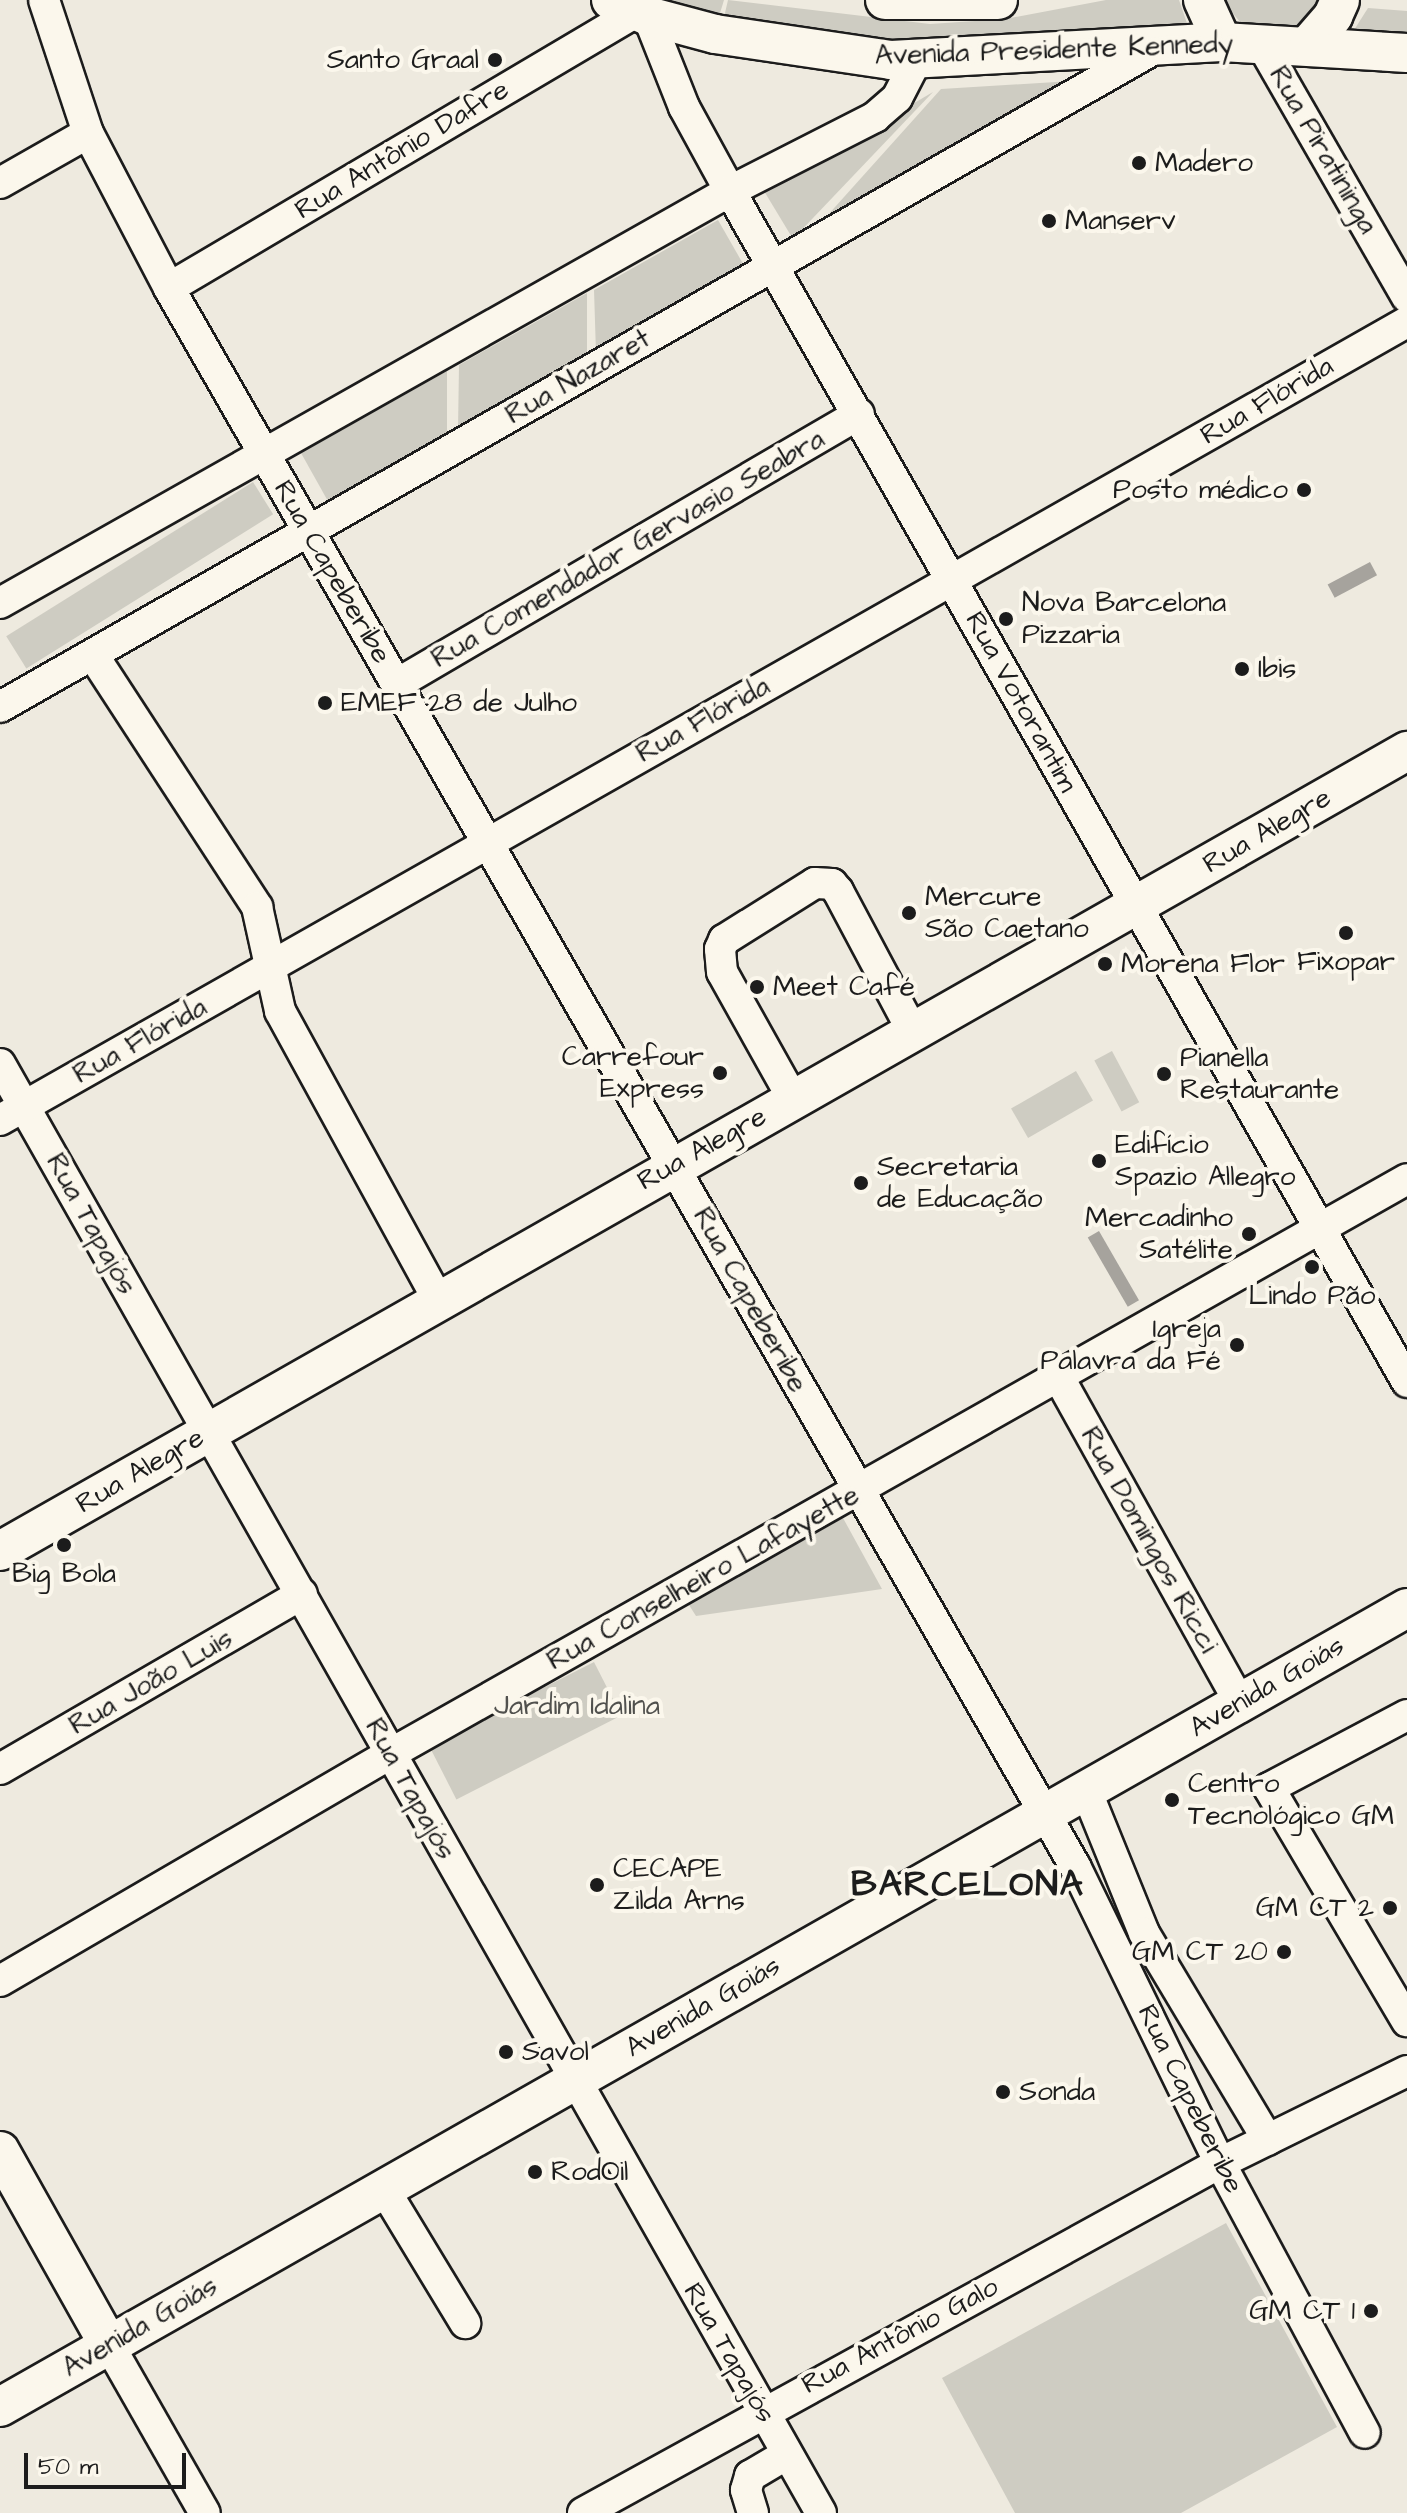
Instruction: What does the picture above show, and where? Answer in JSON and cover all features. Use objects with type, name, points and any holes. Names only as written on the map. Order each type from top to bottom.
[{"type":"main road","name":"Avenida Presidente Kennedy","points":[[885,0],[998,0]]},
{"type":"main road","points":[[1203,0],[1222,42]]},
{"type":"main road","points":[[1309,44],[1333,16],[1340,0]]},
{"type":"main road","name":"Avenida Presidente Kennedy","points":[[632,10],[826,54],[916,61],[1222,42],[1309,44],[1407,53]]},
{"type":"main road","name":"Rua Alegre","points":[[0,1551],[439,1302],[673,1164],[913,1032],[1407,751]]},
{"type":"main road","name":"Avenida Goiás","points":[[0,2407],[1407,1608]]},
{"type":"main road","points":[[0,2151],[109,2345]]},
{"type":"street","name":"Rua Capeberibe","points":[[44,0],[88,133],[169,288],[1045,1813],[1220,2163],[1365,2433]]},
{"type":"street","name":"Rua Votorantim","points":[[632,10],[730,191],[953,579],[1135,907],[1322,1226],[1407,1382]]},
{"type":"street","name":"Rua Antônio Dafre","points":[[169,288],[632,10]]},
{"type":"street","name":"Rua Piratininga","points":[[1262,45],[1407,297]]},
{"type":"street","name":"Rua Nazaret","points":[[0,707],[774,263],[1156,48]]},
{"type":"street","points":[[0,603],[730,191],[875,117],[897,98],[916,61]]},
{"type":"street","points":[[0,183],[88,133]]},
{"type":"street","name":"Rua Flórida","points":[[12,1113],[1407,322]]},
{"type":"street","name":"Rua Comendador Gervasio Seabra","points":[[397,684],[859,414]]},
{"type":"street","points":[[93,655],[257,907],[280,1011],[439,1302]]},
{"type":"street","points":[[793,1099],[722,972],[720,949],[724,940],[815,883],[832,884],[838,891],[913,1032]]},
{"type":"street","name":"Rua Tapajós","points":[[0,1064],[12,1113],[209,1432],[573,2081],[821,2513]]},
{"type":"street","name":"Rua Conselheiro Lafayette","points":[[0,1981],[390,1754],[1407,1179]]},
{"type":"street","name":"Rua Domingos Ricci","points":[[1058,1376],[1240,1703]]},
{"type":"street","name":"Rua João Luis","points":[[0,1769],[302,1594]]},
{"type":"street","points":[[1407,1715],[1269,1788],[1407,2021]]},
{"type":"street","points":[[1086,1790],[1144,1933],[1268,2140]]},
{"type":"street","name":"Rua Antônio Galo","points":[[583,2513],[762,2411],[1220,2163],[1407,2071]]},
{"type":"street","points":[[384,2189],[465,2323]]},
{"type":"street","points":[[109,2345],[205,2513]]},
{"type":"street","points":[[753,2513],[746,2490],[750,2476],[787,2454]]},
{"type":"green space","points":[[643,0],[724,0],[717,23]]},
{"type":"green space","points":[[728,0],[930,24],[1005,19],[1106,0],[1179,0],[1191,35],[917,52],[722,26]]},
{"type":"green space","points":[[1222,0],[1330,0],[1299,29],[1240,22]]},
{"type":"green space","points":[[1368,8],[1407,11],[1407,43],[1349,38]]},
{"type":"green space","points":[[1072,81],[809,236],[941,89]]},
{"type":"green space","points":[[933,92],[793,239],[764,191]]},
{"type":"green space","points":[[718,220],[746,269],[596,354],[594,290]]},
{"type":"green space","points":[[587,293],[587,357],[458,429],[459,365]]},
{"type":"green space","points":[[447,371],[447,434],[329,503],[301,453]]},
{"type":"green space","points":[[253,482],[273,514],[26,668],[6,636]]},
{"type":"green space","points":[[1112,1051],[1139,1102],[1122,1112],[1094,1060]]},
{"type":"green space","points":[[1076,1071],[1093,1100],[1028,1138],[1011,1108]]},
{"type":"green space","points":[[843,1518],[882,1589],[696,1616],[689,1605]]},
{"type":"green space","name":"Jardim Idalina","points":[[594,1662],[621,1715],[456,1799],[429,1746]]},
{"type":"green space","points":[[1226,2223],[1337,2427],[1181,2513],[1015,2513],[942,2378]]},
{"type":"shaded area","points":[[1370,562],[1377,575],[1335,598],[1328,585]]},
{"type":"shaded area","points":[[1099,1231],[1139,1300],[1128,1307],[1088,1238]]},
{"type":"place","name":"Santo Graal","points":[[495,60]]},
{"type":"place","name":"Madero","points":[[1139,163]]},
{"type":"place","name":"Manserv","points":[[1049,221]]},
{"type":"place","name":"Posto médico","points":[[1304,490]]},
{"type":"place","name":"Nova Barcelona Pizzaria","points":[[1006,619]]},
{"type":"place","name":"Ibis","points":[[1242,669]]},
{"type":"place","name":"EMEF 28 de Julho","points":[[325,703]]},
{"type":"place","name":"Mercure São Caetano","points":[[909,913]]},
{"type":"place","name":"Fixopar","points":[[1346,933]]},
{"type":"place","name":"Morena Flor","points":[[1105,964]]},
{"type":"place","name":"Meet Café","points":[[757,987]]},
{"type":"place","name":"Carrefour Express","points":[[720,1073]]},
{"type":"place","name":"Pianella Restaurante","points":[[1164,1074]]},
{"type":"place","name":"Edifício Spazio Allegro","points":[[1099,1161]]},
{"type":"place","name":"Secretaria de Educação","points":[[861,1183]]},
{"type":"place","name":"Mercadinho Satélite","points":[[1249,1234]]},
{"type":"place","name":"Lindo Pão","points":[[1312,1267]]},
{"type":"place","name":"Igreja Palavra da Fé","points":[[1237,1345]]},
{"type":"place","name":"Big Bola","points":[[64,1545]]},
{"type":"place","name":"Centro Tecnológico GM","points":[[1172,1800]]},
{"type":"place","name":"CECAPE Zilda Arns","points":[[597,1885]]},
{"type":"place","name":"GM CT 2","points":[[1390,1908]]},
{"type":"place","name":"GM CT 20","points":[[1284,1952]]},
{"type":"place","name":"Savol","points":[[506,2052]]},
{"type":"place","name":"Sonda","points":[[1003,2092]]},
{"type":"place","name":"RodOil","points":[[535,2172]]},
{"type":"place","name":"GM CT 1","points":[[1371,2311]]},
{"type":"district","name":"BARCELONA","points":[[968,1885]]}]
